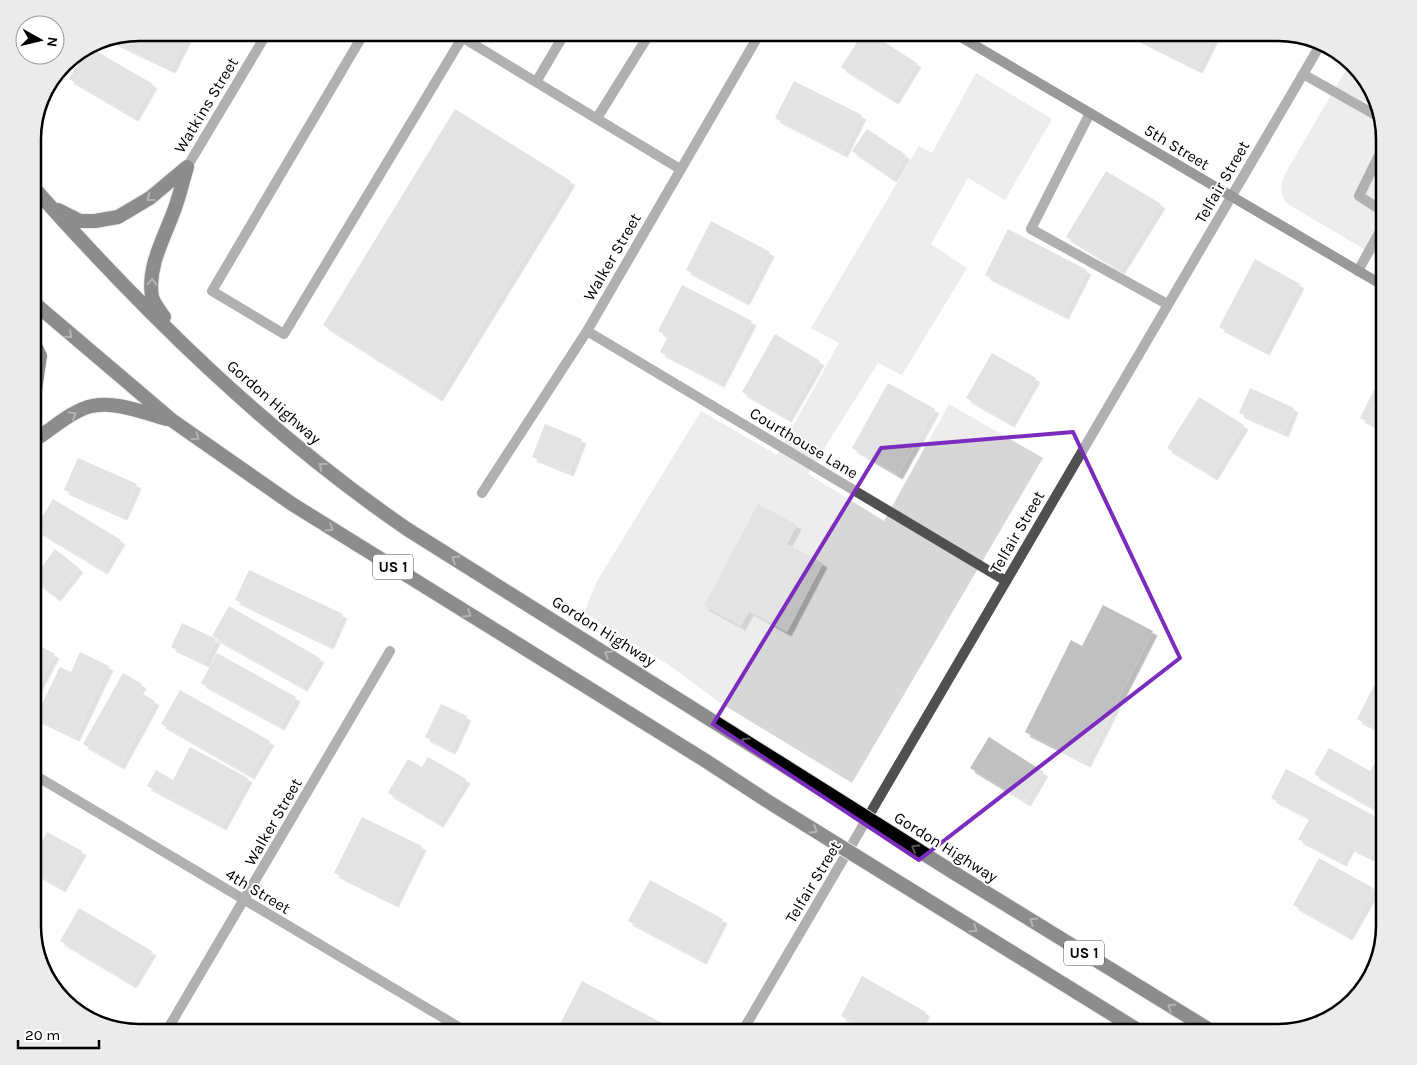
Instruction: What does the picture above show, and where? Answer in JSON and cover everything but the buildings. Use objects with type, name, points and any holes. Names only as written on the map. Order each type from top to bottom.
[{"type":"highway","points":[[48,205],[80,221],[95,222],[118,217],[150,198],[187,167]]},
{"type":"highway","points":[[178,341],[152,299],[152,282],[154,262],[162,237],[175,208],[187,167]]},
{"type":"highway","name":"Gordon Highway","points":[[41,197],[178,341],[290,442],[364,500],[407,529],[956,874],[1200,1024]]},
{"type":"highway","name":"US 1","points":[[41,309],[173,421],[292,504],[1128,1024]]},
{"type":"highway","points":[[41,436],[72,415],[90,406],[107,404],[129,408],[173,421]]},
{"type":"main road","name":"5th Street","points":[[972,41],[1230,197],[1376,281]]},
{"type":"street","name":"Watkins Street","points":[[187,167],[262,41]]},
{"type":"street","points":[[359,41],[212,291],[284,334],[457,41]]},
{"type":"street","points":[[472,41],[680,169]]},
{"type":"street","points":[[536,82],[560,41]]},
{"type":"street","points":[[597,118],[644,41]]},
{"type":"street","name":"Walker Street","points":[[482,493],[586,331],[755,41]]},
{"type":"street","name":"Telfair Street","points":[[747,1024],[1317,50]]},
{"type":"street","points":[[1303,74],[1372,113]]},
{"type":"street","points":[[1090,113],[1031,229],[1167,304]]},
{"type":"street","points":[[1376,161],[1359,196],[1376,207]]},
{"type":"street","points":[[1358,271],[1376,238]]},
{"type":"street","name":"Courthouse Lane","points":[[586,331],[1006,581]]},
{"type":"street","name":"Walker Street","points":[[171,1024],[390,651]]},
{"type":"street","name":"4th Street","points":[[41,779],[453,1024]]},
{"type":"highlighted area","points":[[1073,432],[1180,658],[919,860],[713,724],[881,448]]},
{"type":"shaded area","points":[[1346,69],[1366,96],[1374,120],[1376,140],[1376,256],[1286,203],[1282,184],[1286,172]]},
{"type":"shaded area","points":[[976,73],[1052,119],[1005,200],[968,178],[931,244],[967,268],[902,375],[878,363],[808,474],[884,521],[949,404],[1043,458],[852,783],[719,702],[669,665],[584,613],[596,583],[701,411],[777,455],[839,343],[811,328],[919,146],[932,153]]}]
